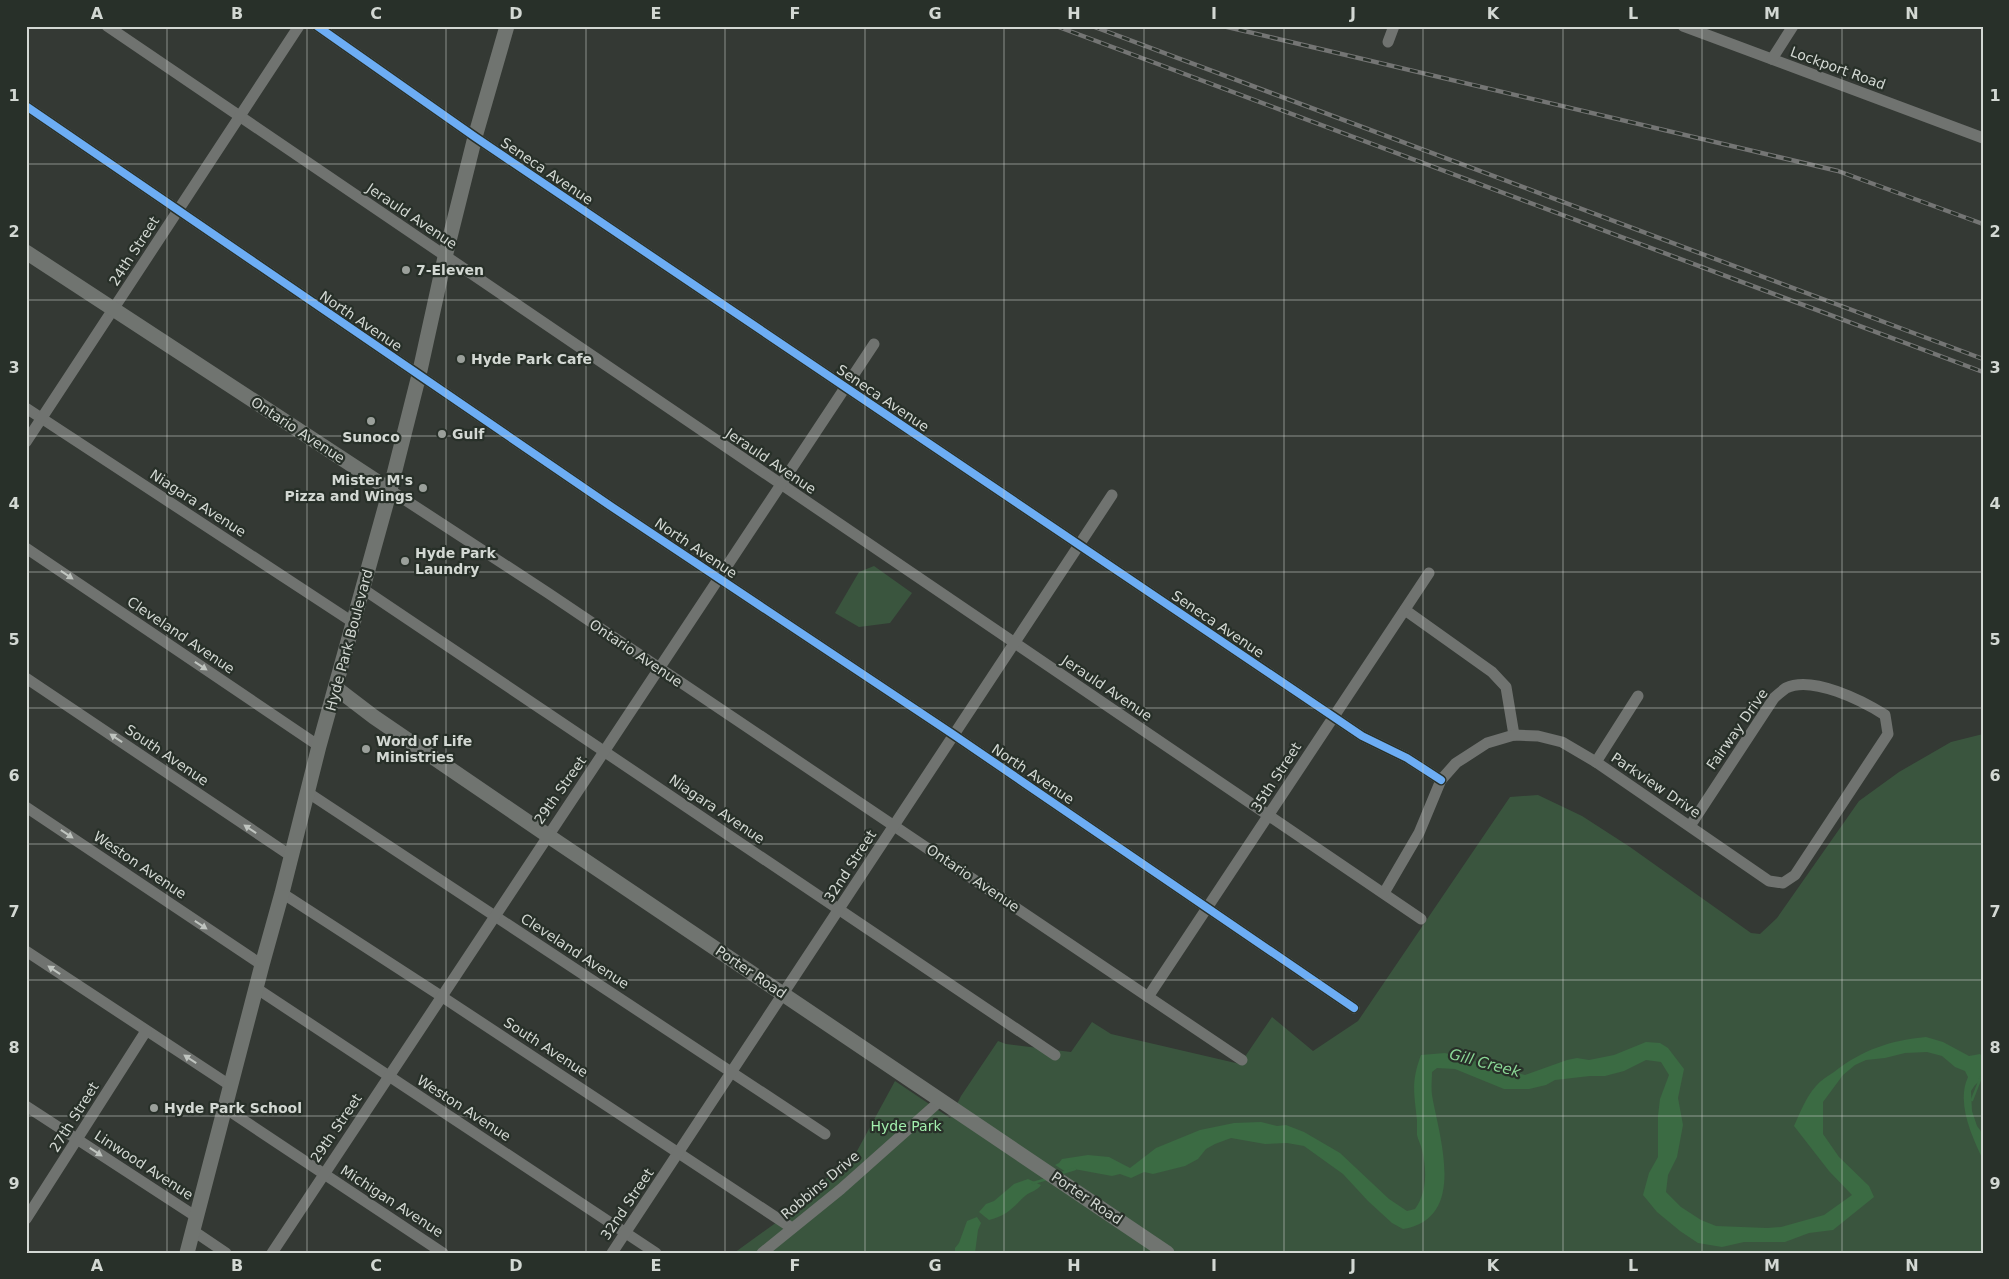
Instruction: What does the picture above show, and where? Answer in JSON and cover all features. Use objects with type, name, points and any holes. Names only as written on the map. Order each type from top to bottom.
[{"type":"main road","name":"Hyde Park Boulevard","points":[[187,1253],[319,746],[390,490],[419,376],[445,257],[475,137],[507,26]]},
{"type":"main road","name":"Ontario Avenue","points":[[26,252],[390,490]]},
{"type":"main road","name":"Porter Road","points":[[336,688],[374,717],[547,835],[1167,1253]]},
{"type":"street","name":"Jerauld Avenue","points":[[107,26],[1421,919]]},
{"type":"street","name":"24th Street","points":[[26,442],[299,26]]},
{"type":"street","name":"Seneca Avenue","points":[[317,26],[475,137],[1333,717],[1362,736],[1407,758],[1441,780]]},
{"type":"street","points":[[1388,42],[1394,26]]},
{"type":"street","name":"Lockport Road","points":[[1683,26],[1983,138]]},
{"type":"street","points":[[1772,59],[1793,26]]},
{"type":"street","name":"North Avenue","points":[[26,106],[419,376],[954,735],[1354,1008]]},
{"type":"street","name":"29th Street","points":[[272,1253],[547,835],[605,752],[874,344]]},
{"type":"street","name":"Niagara Avenue","points":[[26,408],[354,623]]},
{"type":"street","name":"Ontario Avenue","points":[[390,490],[659,668],[1242,1060]]},
{"type":"street","name":"32nd Street","points":[[612,1253],[1112,495]]},
{"type":"street","name":"Cleveland Avenue","points":[[26,548],[319,746]]},
{"type":"street","name":"35th Street","points":[[1148,997],[1209,908],[1429,573]]},
{"type":"street","name":"Niagara Avenue","points":[[363,589],[1055,1055]]},
{"type":"street","points":[[1405,610],[1492,672],[1506,687],[1514,735]]},
{"type":"street","name":"South Avenue","points":[[26,678],[291,856]]},
{"type":"street","name":"Fairway Drive","points":[[1690,826],[1774,698],[1786,688],[1804,684],[1832,691],[1862,701],[1885,715]]},
{"type":"street","points":[[1596,762],[1638,696]]},
{"type":"street","name":"Parkview Drive","points":[[1384,893],[1419,833],[1441,780],[1456,763],[1487,744],[1514,735],[1538,736],[1562,742],[1596,762],[1769,881],[1783,883],[1795,875],[1888,734],[1885,715]]},
{"type":"street","name":"Cleveland Avenue","points":[[307,792],[825,1134]]},
{"type":"street","name":"Weston Avenue","points":[[26,807],[262,965]]},
{"type":"street","name":"South Avenue","points":[[282,893],[792,1228]]},
{"type":"street","points":[[26,951],[231,1086]]},
{"type":"street","name":"Weston Avenue","points":[[256,988],[656,1253]]},
{"type":"street","name":"27th Street","points":[[26,1219],[146,1031]]},
{"type":"street","name":"Robbins Drive","points":[[762,1253],[841,1189],[941,1100]]},
{"type":"street","name":"Linwood Avenue","points":[[26,1106],[78,1140],[194,1223],[226,1253]]},
{"type":"street","name":"Michigan Avenue","points":[[225,1108],[443,1253]]},
{"type":"green space","points":[[874,566],[912,593],[890,623],[859,627],[835,613],[859,572]]},
{"type":"green space","name":"Hyde Park","points":[[1983,734],[1983,1253],[734,1253],[777,1222],[857,1151],[895,1081],[950,1118],[961,1096],[998,1041],[1006,1044],[1071,1052],[1092,1022],[1111,1034],[1240,1064],[1272,1017],[1313,1051],[1358,1021],[1510,797],[1538,795],[1582,816],[1630,847],[1751,933],[1760,934],[1777,918],[1859,801],[1899,772],[1951,742]]},
{"type":"shaded area","points":[[1926,1037],[1943,1042],[1969,1056],[1980,1054],[1983,1057],[1983,1078],[1971,1091],[1972,1111],[1977,1126],[1983,1134],[1983,1160],[1967,1119],[1964,1098],[1968,1077],[1965,1071],[1955,1067],[1942,1056],[1927,1052],[1905,1053],[1866,1060],[1855,1065],[1843,1075],[1823,1102],[1823,1134],[1839,1157],[1869,1186],[1874,1197],[1833,1230],[1809,1233],[1785,1242],[1744,1242],[1722,1247],[1698,1243],[1657,1212],[1643,1195],[1649,1173],[1658,1157],[1660,1099],[1669,1075],[1661,1062],[1646,1060],[1624,1071],[1605,1076],[1555,1080],[1546,1085],[1529,1089],[1504,1089],[1455,1069],[1437,1068],[1432,1072],[1432,1095],[1443,1153],[1445,1174],[1443,1193],[1436,1209],[1423,1222],[1403,1229],[1392,1223],[1368,1201],[1343,1174],[1304,1146],[1287,1143],[1265,1144],[1231,1138],[1206,1149],[1198,1159],[1185,1166],[1153,1174],[1144,1172],[1131,1178],[1120,1174],[1112,1176],[1074,1169],[1066,1172],[1055,1165],[1062,1159],[1088,1155],[1109,1157],[1130,1168],[1156,1148],[1200,1130],[1234,1123],[1261,1122],[1277,1126],[1286,1125],[1304,1132],[1340,1153],[1389,1199],[1407,1211],[1415,1209],[1419,1203],[1425,1181],[1424,1158],[1417,1135],[1414,1094],[1416,1073],[1421,1055],[1445,1053],[1525,1075],[1567,1060],[1577,1058],[1589,1060],[1614,1055],[1646,1042],[1660,1043],[1668,1048],[1684,1069],[1678,1098],[1683,1125],[1677,1157],[1668,1175],[1666,1192],[1681,1207],[1701,1220],[1716,1226],[1781,1227],[1824,1215],[1852,1195],[1829,1171],[1794,1126],[1812,1090],[1825,1078],[1866,1052],[1877,1047],[1913,1038]]},
{"type":"shaded area","points":[[1028,1179],[1041,1185],[1038,1189],[1025,1196],[1013,1208],[989,1220],[979,1212],[986,1204],[994,1201],[1014,1184]]},
{"type":"shaded area","points":[[977,1217],[981,1223],[978,1230],[975,1253],[955,1253],[955,1248],[959,1243],[967,1221]]},
{"type":"waterway","name":"Gill Creek","points":[[1972,1100],[1981,1077]]},
{"type":"waterway","name":"Gill Creek","points":[[1059,1174],[1075,1169]]},
{"type":"waterway","name":"Gill Creek","points":[[1033,1183],[1047,1179]]},
{"type":"railway","points":[[1056,26],[1983,372]]},
{"type":"railway","points":[[1092,26],[1983,359]]},
{"type":"railway","points":[[1223,26],[1838,171],[1983,224]]},
{"type":"cycle path","points":[[317,26],[475,137],[1362,736],[1407,758],[1441,780]]},
{"type":"cycle path","points":[[26,106],[612,507],[954,735],[1354,1008]]},
{"type":"place","name":"7-Eleven","points":[[406,270]]},
{"type":"place","name":"Hyde Park Cafe","points":[[461,359]]},
{"type":"place","name":"Sunoco","points":[[371,421]]},
{"type":"place","name":"Gulf","points":[[442,434]]},
{"type":"place","name":"Mister M's Pizza and Wings","points":[[423,488]]},
{"type":"place","name":"Hyde Park Laundry","points":[[405,561]]},
{"type":"place","name":"Word of Life Ministries","points":[[366,749]]},
{"type":"place","name":"Hyde Park School","points":[[154,1108]]}]
